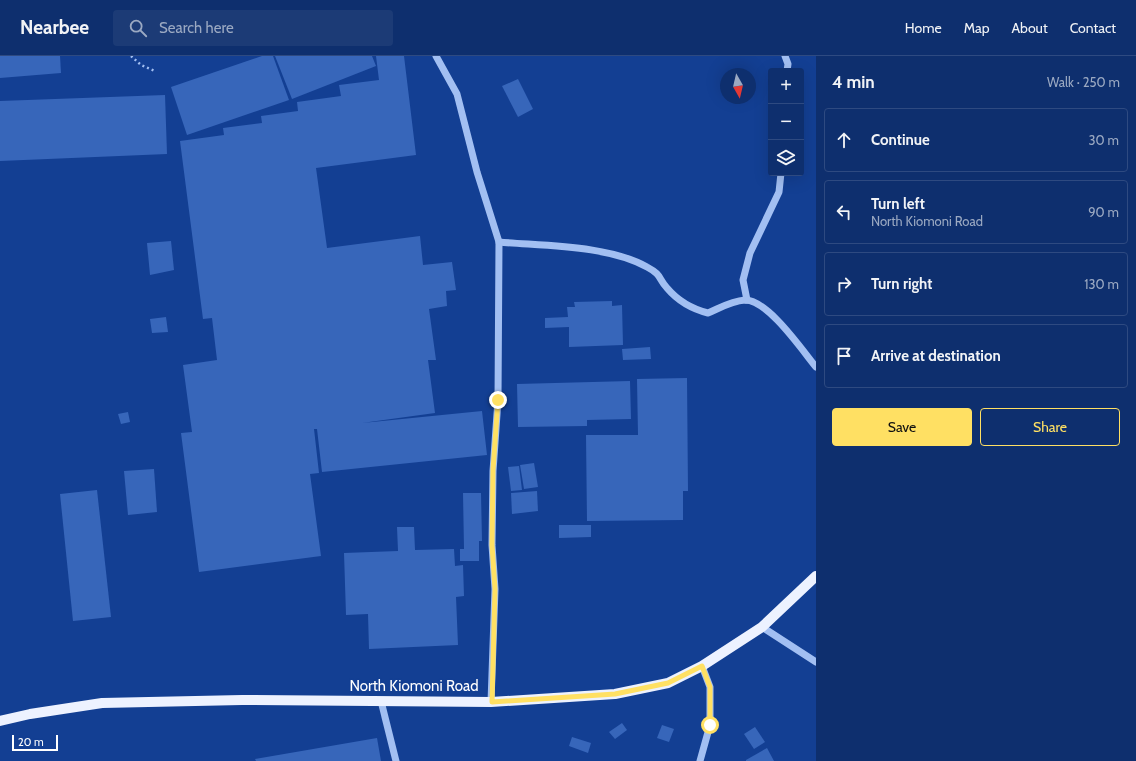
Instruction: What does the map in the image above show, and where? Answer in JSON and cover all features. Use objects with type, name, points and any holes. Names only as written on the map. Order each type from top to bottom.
[{"type":"main road","name":"North Kiomoni Road","points":[[0,721],[30,714],[102,703],[242,700],[492,702],[615,694],[668,683],[702,666],[762,627],[816,576]]},
{"type":"street","points":[[436,56],[457,94],[477,172],[499,242],[498,400],[493,470],[492,545],[495,589],[492,702]]},
{"type":"street","points":[[785,56],[788,64],[787,68]]},
{"type":"street","points":[[747,300],[743,280],[750,253],[779,192],[781,176]]},
{"type":"street","points":[[499,242],[606,252],[627,257],[660,274],[666,287],[676,297],[694,309],[708,314],[730,303],[747,300],[764,308],[775,318],[785,328],[816,367]]},
{"type":"street","points":[[762,627],[816,662]]},
{"type":"street","points":[[700,761],[710,725],[710,687],[702,666]]},
{"type":"street","points":[[381,701],[396,761]]},
{"type":"path","points":[[131,56],[141,65],[155,71]]},
{"type":"building","points":[[0,56],[60,56],[61,73],[0,78]]},
{"type":"building","points":[[262,56],[273,56],[289,100],[187,135],[171,87]]},
{"type":"building","points":[[275,56],[372,56],[376,66],[292,99]]},
{"type":"building","points":[[376,56],[404,56],[416,155],[316,168],[327,248],[420,236],[423,265],[452,262],[456,290],[446,291],[447,306],[429,309],[436,360],[428,360],[435,413],[362,423],[482,411],[487,455],[322,472],[317,429],[314,429],[319,473],[310,474],[321,556],[199,572],[181,433],[192,432],[183,365],[217,360],[212,318],[203,319],[180,141],[224,135],[223,128],[262,123],[261,116],[298,111],[297,102],[341,96],[339,85],[379,80]]},
{"type":"building","points":[[518,79],[533,109],[518,117],[502,86]]},
{"type":"building","points":[[165,95],[167,154],[0,161],[0,101]]},
{"type":"building","points":[[171,241],[174,270],[150,275],[147,243]]},
{"type":"building","points":[[612,301],[612,306],[622,305],[623,345],[569,347],[569,327],[545,328],[545,318],[568,317],[567,307],[575,307],[574,302]]},
{"type":"building","points":[[166,317],[168,332],[152,333],[150,319]]},
{"type":"building","points":[[650,347],[651,359],[623,360],[622,349]]},
{"type":"building","points":[[687,378],[688,491],[683,491],[683,520],[587,521],[586,435],[638,435],[637,379]]},
{"type":"building","points":[[630,381],[631,419],[587,420],[587,426],[518,427],[517,384]]},
{"type":"building","points":[[128,412],[130,422],[121,424],[118,414]]},
{"type":"building","points":[[534,463],[538,487],[524,489],[520,465]]},
{"type":"building","points":[[519,466],[522,490],[511,491],[508,467]]},
{"type":"building","points":[[154,469],[157,512],[128,515],[124,471]]},
{"type":"building","points":[[97,490],[111,617],[73,621],[60,494]]},
{"type":"building","points":[[537,491],[538,511],[512,514],[511,493]]},
{"type":"building","points":[[463,493],[481,493],[482,541],[479,541],[479,561],[460,561],[460,549],[464,549]]},
{"type":"building","points":[[559,525],[591,525],[591,537],[559,538]]},
{"type":"building","points":[[397,527],[414,527],[415,550],[454,549],[455,566],[463,565],[464,596],[456,597],[458,645],[369,649],[368,614],[346,615],[344,553],[398,551]]},
{"type":"building","points":[[622,723],[627,730],[615,739],[609,732]]},
{"type":"building","points":[[662,725],[674,729],[669,742],[657,738]]},
{"type":"building","points":[[755,727],[765,742],[754,749],[744,734]]},
{"type":"building","points":[[572,737],[591,743],[588,753],[569,746]]},
{"type":"building","points":[[377,738],[381,761],[256,761],[255,759]]},
{"type":"building","points":[[767,748],[774,761],[746,761],[746,760]]},
{"type":"route","points":[[498,400],[493,470],[492,545],[495,589],[492,702],[615,694],[668,683],[702,666],[710,687],[710,725]]}]
